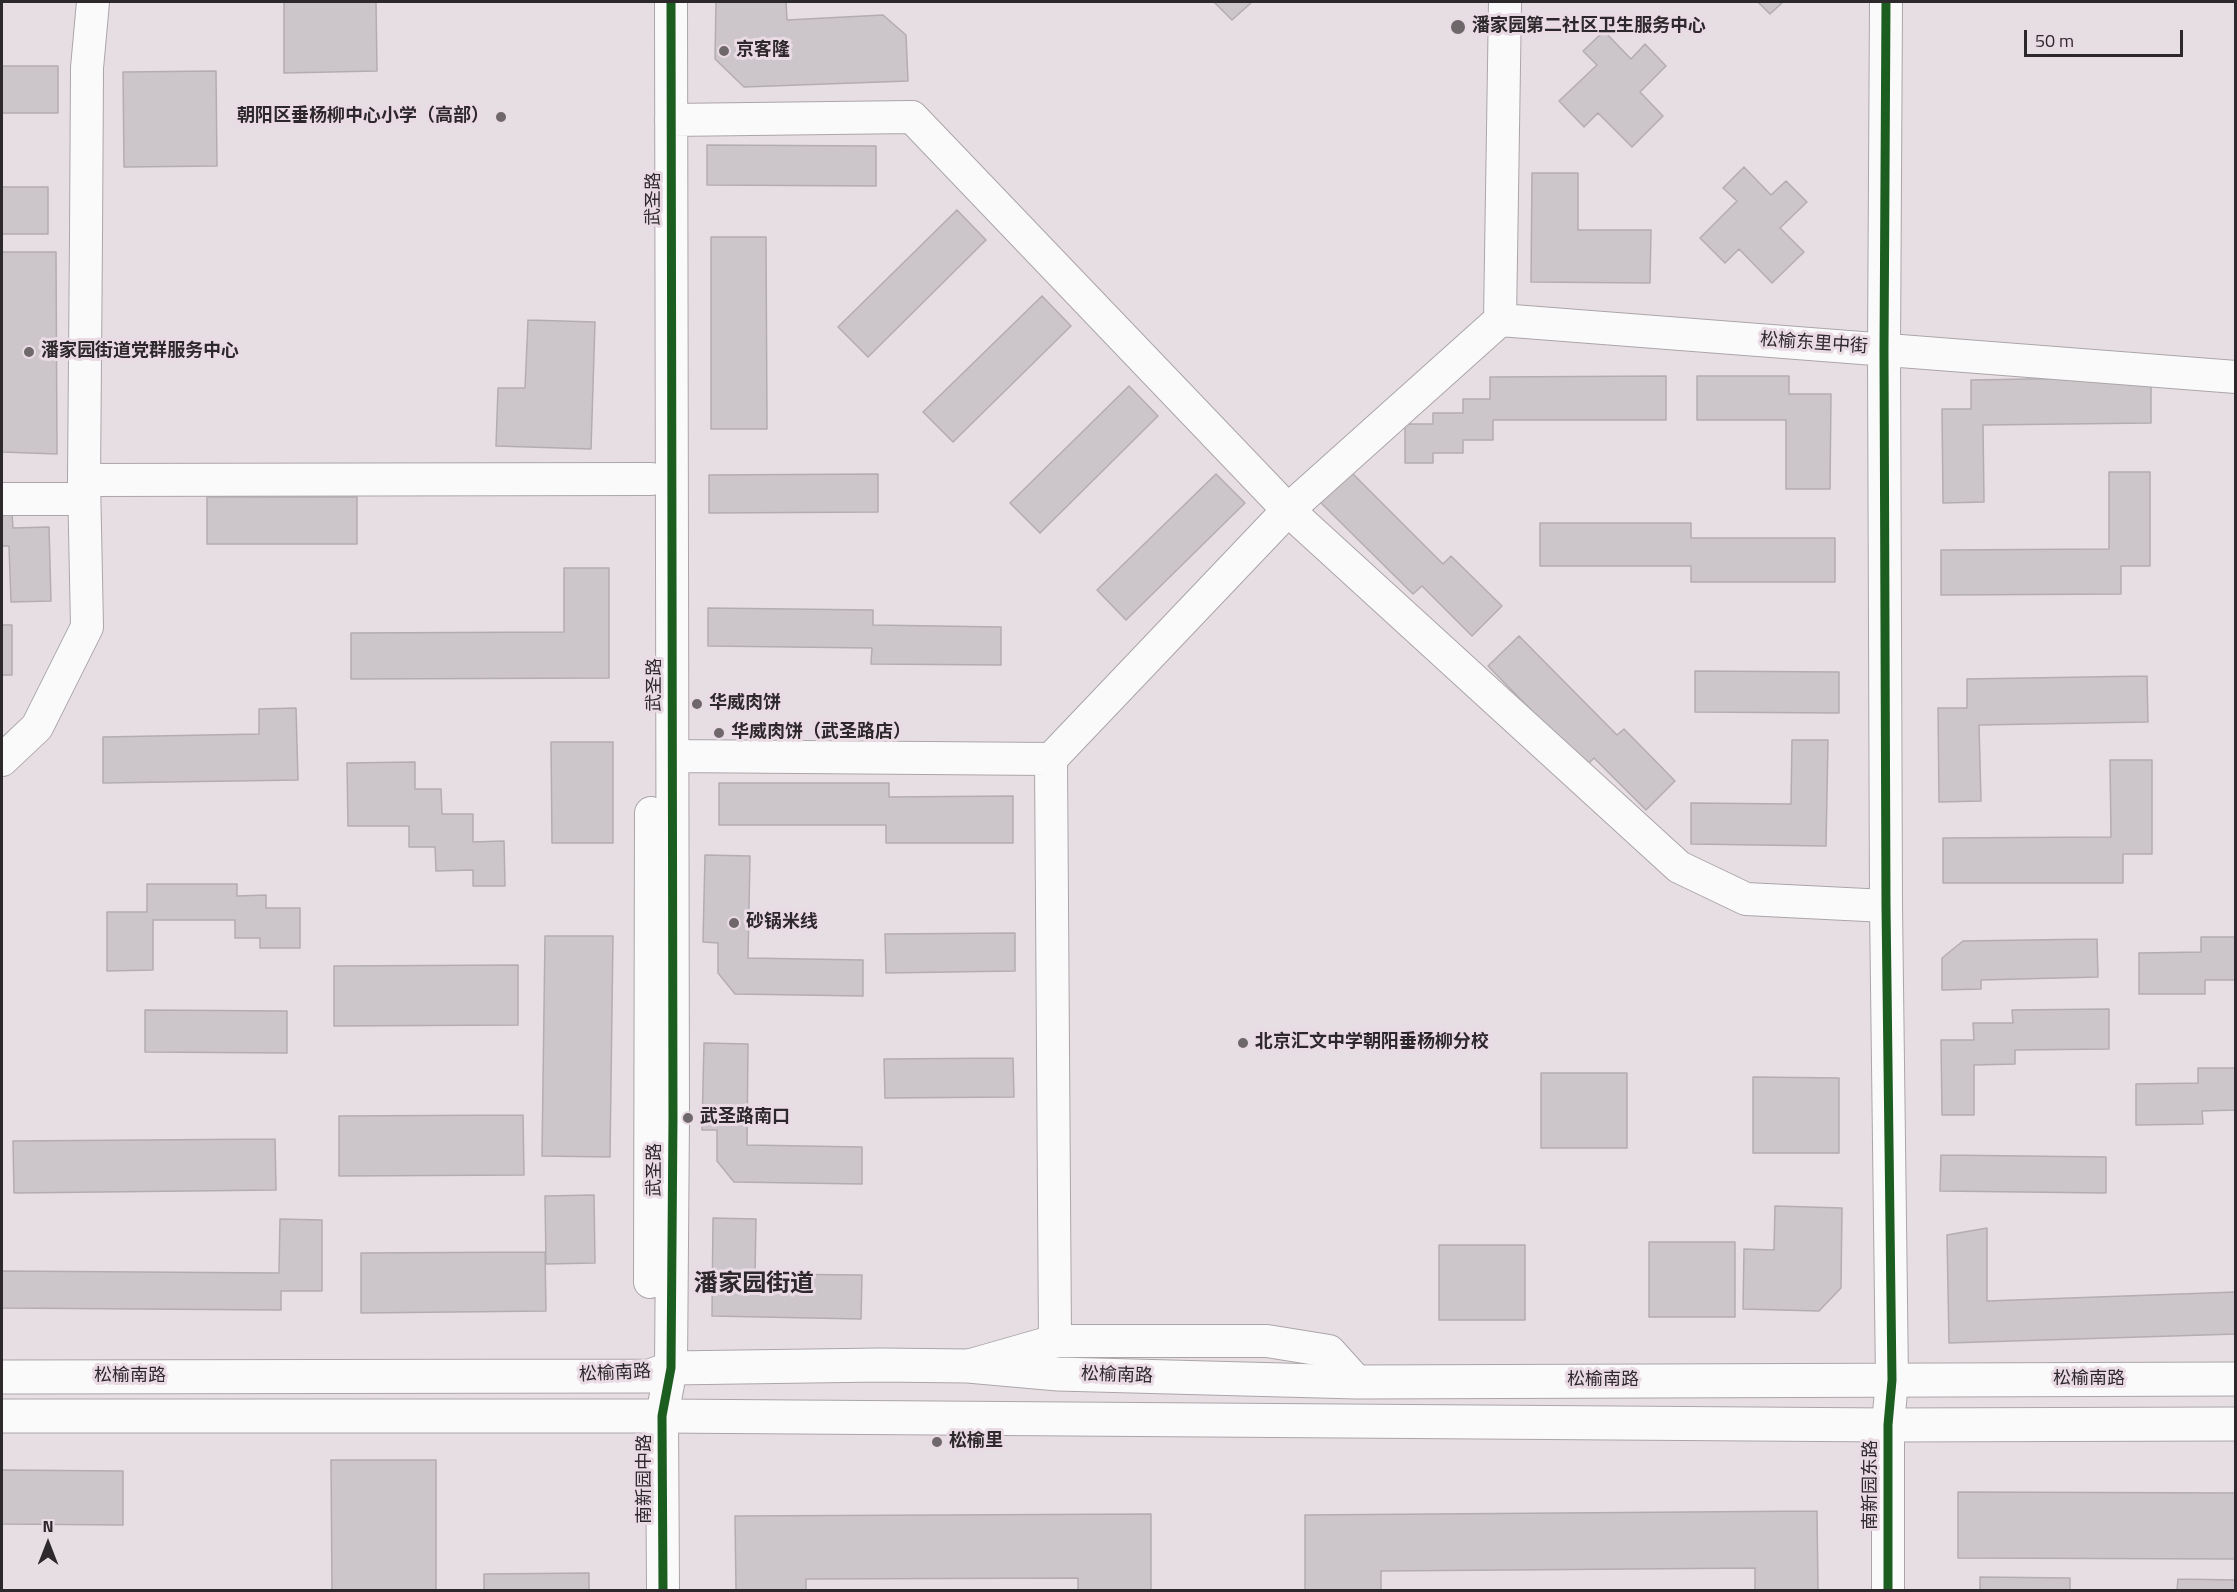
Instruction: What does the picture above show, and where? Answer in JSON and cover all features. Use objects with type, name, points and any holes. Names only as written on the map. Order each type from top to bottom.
[{"type":"main road","name":"松榆南路","points":[[2,1377],[660,1372],[968,1366],[1058,1374],[1357,1382],[2235,1379]]},
{"type":"main road","points":[[2,1416],[662,1416],[1888,1425],[2235,1424]]},
{"type":"street","points":[[2,760],[38,728],[87,627],[84,489],[87,68],[93,2]]},
{"type":"street","name":"武圣路","points":[[651,2],[651,479],[660,1372]]},
{"type":"street","name":"武圣路","points":[[660,1372],[673,756],[671,2]]},
{"type":"street","points":[[1055,1341],[1052,759],[1288,510],[1500,320],[1505,2]]},
{"type":"street","name":"南新园东路","points":[[1886,2],[1884,350],[1886,906],[1892,1380],[1888,1425],[1888,1590]]},
{"type":"street","points":[[671,120],[912,117],[1288,510],[1679,867],[1746,899],[1886,906]]},
{"type":"street","name":"松榆东里中街","points":[[1500,320],[2235,377]]},
{"type":"street","points":[[2,499],[84,489],[651,479]]},
{"type":"street","points":[[673,756],[1052,759]]},
{"type":"street","points":[[968,1366],[1055,1341],[1267,1341],[1329,1351],[1357,1382]]},
{"type":"street","name":"南新园中路","points":[[660,1372],[663,1590]]},
{"type":"building","points":[[284,2],[376,2],[377,71],[284,73]]},
{"type":"building","points":[[716,2],[786,2],[787,20],[883,15],[906,35],[908,81],[744,87],[715,59]]},
{"type":"building","points":[[1214,2],[1252,2],[1232,20]]},
{"type":"building","points":[[1758,2],[1783,2],[1770,14]]},
{"type":"building","points":[[1604,31],[1631,59],[1645,44],[1666,66],[1640,92],[1663,116],[1632,147],[1598,113],[1584,127],[1559,101],[1597,65],[1583,51]]},
{"type":"building","points":[[2,66],[58,66],[58,113],[2,113]]},
{"type":"building","points":[[216,71],[217,166],[124,167],[123,72]]},
{"type":"building","points":[[707,145],[876,146],[876,186],[707,185]]},
{"type":"building","points":[[1744,167],[1771,195],[1786,181],[1807,202],[1780,228],[1804,252],[1772,283],[1739,249],[1725,263],[1700,238],[1737,201],[1723,188]]},
{"type":"building","points":[[1532,173],[1578,173],[1578,230],[1651,230],[1650,283],[1531,282]]},
{"type":"building","points":[[2,187],[48,187],[48,234],[2,234]]},
{"type":"building","points":[[957,210],[986,240],[868,357],[838,327]]},
{"type":"building","points":[[711,237],[766,237],[767,429],[711,429]]},
{"type":"building","name":"潘家园街道党群服务中心","points":[[2,252],[56,252],[57,454],[2,452]]},
{"type":"building","points":[[1042,296],[1071,326],[953,442],[923,412]]},
{"type":"building","points":[[528,320],[595,322],[591,449],[496,446],[498,388],[525,388]]},
{"type":"building","points":[[1666,376],[1666,420],[1493,420],[1493,440],[1463,440],[1463,453],[1433,453],[1433,463],[1405,463],[1405,424],[1433,424],[1433,413],[1463,413],[1463,399],[1490,399],[1490,377]]},
{"type":"building","points":[[1697,376],[1789,376],[1789,394],[1831,394],[1830,489],[1786,489],[1786,420],[1697,420]]},
{"type":"building","points":[[2151,377],[2151,423],[1983,425],[1984,502],[1943,503],[1942,409],[1971,409],[1971,380]]},
{"type":"building","points":[[1129,386],[1158,416],[1040,533],[1010,503]]},
{"type":"building","points":[[1346,467],[1443,564],[1451,556],[1502,606],[1472,636],[1422,586],[1413,594],[1315,497]]},
{"type":"building","points":[[2109,472],[2150,472],[2150,566],[2121,566],[2121,594],[1941,595],[1941,550],[2109,549]]},
{"type":"building","points":[[878,474],[878,512],[709,513],[709,475]]},
{"type":"building","points":[[1216,474],[1245,503],[1126,620],[1097,590]]},
{"type":"building","points":[[207,497],[357,497],[357,544],[207,544]]},
{"type":"building","points":[[2,513],[12,513],[13,528],[49,527],[51,601],[11,602],[9,546],[2,546]]},
{"type":"building","points":[[1540,523],[1691,523],[1691,538],[1835,538],[1835,582],[1691,582],[1691,566],[1540,566]]},
{"type":"building","points":[[564,568],[609,568],[609,678],[351,679],[351,633],[564,632]]},
{"type":"building","points":[[708,608],[873,610],[873,625],[1001,627],[1001,665],[871,664],[872,648],[708,646]]},
{"type":"building","points":[[2,625],[12,625],[12,675],[2,675]]},
{"type":"building","points":[[1519,636],[1617,735],[1624,729],[1675,781],[1646,810],[1594,758],[1586,766],[1488,666]]},
{"type":"building","points":[[1695,671],[1839,672],[1839,713],[1695,712]]},
{"type":"building","points":[[2147,676],[2148,722],[1979,725],[1981,801],[1939,802],[1938,708],[1967,708],[1967,679]]},
{"type":"building","points":[[296,708],[298,780],[103,783],[103,737],[259,734],[259,709]]},
{"type":"building","points":[[1792,740],[1828,740],[1826,846],[1691,844],[1691,803],[1791,804]]},
{"type":"building","points":[[551,742],[613,742],[613,843],[552,843]]},
{"type":"building","points":[[2110,760],[2152,760],[2152,854],[2123,854],[2123,883],[1943,883],[1943,838],[2111,837]]},
{"type":"building","points":[[415,762],[415,789],[441,789],[442,814],[473,814],[473,842],[504,841],[505,886],[473,886],[473,870],[436,871],[435,847],[409,847],[409,826],[348,826],[347,763]]},
{"type":"building","points":[[719,783],[889,783],[889,797],[1013,796],[1013,843],[886,843],[886,825],[719,825]]},
{"type":"building","points":[[705,855],[750,856],[748,958],[863,960],[863,996],[735,994],[718,973],[718,943],[703,942]]},
{"type":"building","points":[[147,884],[237,884],[237,896],[266,895],[266,908],[300,908],[300,948],[260,948],[260,938],[235,938],[235,920],[153,920],[153,970],[107,971],[107,912],[147,912]]},
{"type":"building","points":[[1015,933],[1015,971],[886,973],[885,934]]},
{"type":"building","points":[[545,936],[613,936],[610,1157],[542,1156]]},
{"type":"building","points":[[2201,937],[2236,937],[2236,980],[2205,980],[2205,994],[2139,994],[2139,953],[2201,952]]},
{"type":"building","points":[[2097,939],[2098,977],[1981,980],[1981,989],[1942,990],[1942,958],[1963,941]]},
{"type":"building","points":[[518,965],[518,1025],[334,1026],[334,966]]},
{"type":"building","points":[[2109,1009],[2109,1049],[2015,1050],[2015,1064],[1974,1065],[1974,1115],[1942,1115],[1941,1040],[1974,1040],[1973,1023],[2013,1023],[2012,1010]]},
{"type":"building","points":[[145,1010],[287,1011],[287,1053],[145,1052]]},
{"type":"building","points":[[704,1043],[748,1044],[747,1145],[862,1147],[862,1184],[734,1182],[717,1161],[717,1130],[702,1130]]},
{"type":"building","points":[[1013,1058],[1014,1097],[885,1098],[884,1059]]},
{"type":"building","points":[[2198,1068],[2236,1068],[2236,1110],[2202,1111],[2203,1124],[2136,1125],[2136,1084],[2198,1083]]},
{"type":"building","points":[[1541,1073],[1627,1073],[1627,1148],[1541,1148]]},
{"type":"building","points":[[1753,1077],[1839,1078],[1839,1153],[1753,1153]]},
{"type":"building","points":[[523,1115],[524,1175],[339,1176],[339,1116]]},
{"type":"building","points":[[275,1139],[276,1190],[14,1193],[13,1141]]},
{"type":"building","points":[[1941,1155],[2106,1157],[2106,1193],[1940,1191]]},
{"type":"building","points":[[594,1195],[595,1263],[546,1264],[545,1196]]},
{"type":"building","points":[[1775,1206],[1842,1208],[1841,1288],[1819,1311],[1743,1309],[1744,1249],[1774,1250]]},
{"type":"building","points":[[713,1218],[756,1219],[755,1274],[862,1275],[861,1319],[712,1316]]},
{"type":"building","points":[[280,1219],[322,1220],[322,1291],[281,1291],[281,1310],[2,1308],[2,1271],[279,1273]]},
{"type":"building","points":[[1987,1228],[1987,1301],[2236,1292],[2236,1334],[1949,1343],[1947,1235]]},
{"type":"building","points":[[1649,1242],[1735,1242],[1735,1317],[1649,1317]]},
{"type":"building","points":[[1439,1245],[1525,1245],[1525,1320],[1439,1320]]},
{"type":"building","points":[[545,1252],[546,1311],[361,1313],[361,1253]]},
{"type":"building","points":[[331,1460],[436,1460],[436,1590],[332,1590]]},
{"type":"building","points":[[2,1470],[123,1471],[123,1525],[2,1524]]},
{"type":"building","points":[[1958,1492],[2236,1493],[2236,1559],[1958,1558]]},
{"type":"building","points":[[1817,1511],[1818,1590],[1755,1590],[1755,1568],[1381,1571],[1381,1590],[1305,1590],[1305,1515]]},
{"type":"building","points":[[1151,1514],[1151,1590],[1078,1590],[1078,1578],[806,1579],[806,1590],[736,1590],[735,1516]]},
{"type":"building","points":[[589,1573],[589,1590],[484,1590],[484,1574]]},
{"type":"building","points":[[1980,1577],[2070,1578],[2070,1590],[1980,1590]]},
{"type":"building","points":[[2178,1579],[2236,1580],[2236,1590],[2177,1590]]},
{"type":"cycle path","points":[[663,1590],[662,1416],[671,1368],[673,1116],[671,2]]},
{"type":"cycle path","points":[[1886,2],[1884,350],[1886,906],[1892,1380],[1888,1425],[1888,1590]]},
{"type":"place","name":"潘家园第二社区卫生服务中心","points":[[1458,27]]},
{"type":"place","name":"京客隆","points":[[724,51]]},
{"type":"place","name":"朝阳区垂杨柳中心小学（高部）","points":[[501,117]]},
{"type":"place","name":"潘家园街道党群服务中心","points":[[29,352]]},
{"type":"place","name":"华威肉饼","points":[[697,704]]},
{"type":"place","name":"华威肉饼（武圣路店）","points":[[719,733]]},
{"type":"place","name":"砂锅米线","points":[[734,923]]},
{"type":"place","name":"北京汇文中学朝阳垂杨柳分校","points":[[1243,1043]]},
{"type":"place","name":"武圣路南口","points":[[688,1118]]},
{"type":"place","name":"松榆里","points":[[937,1442]]},
{"type":"district","name":"潘家园街道","points":[[754,1285]]}]
